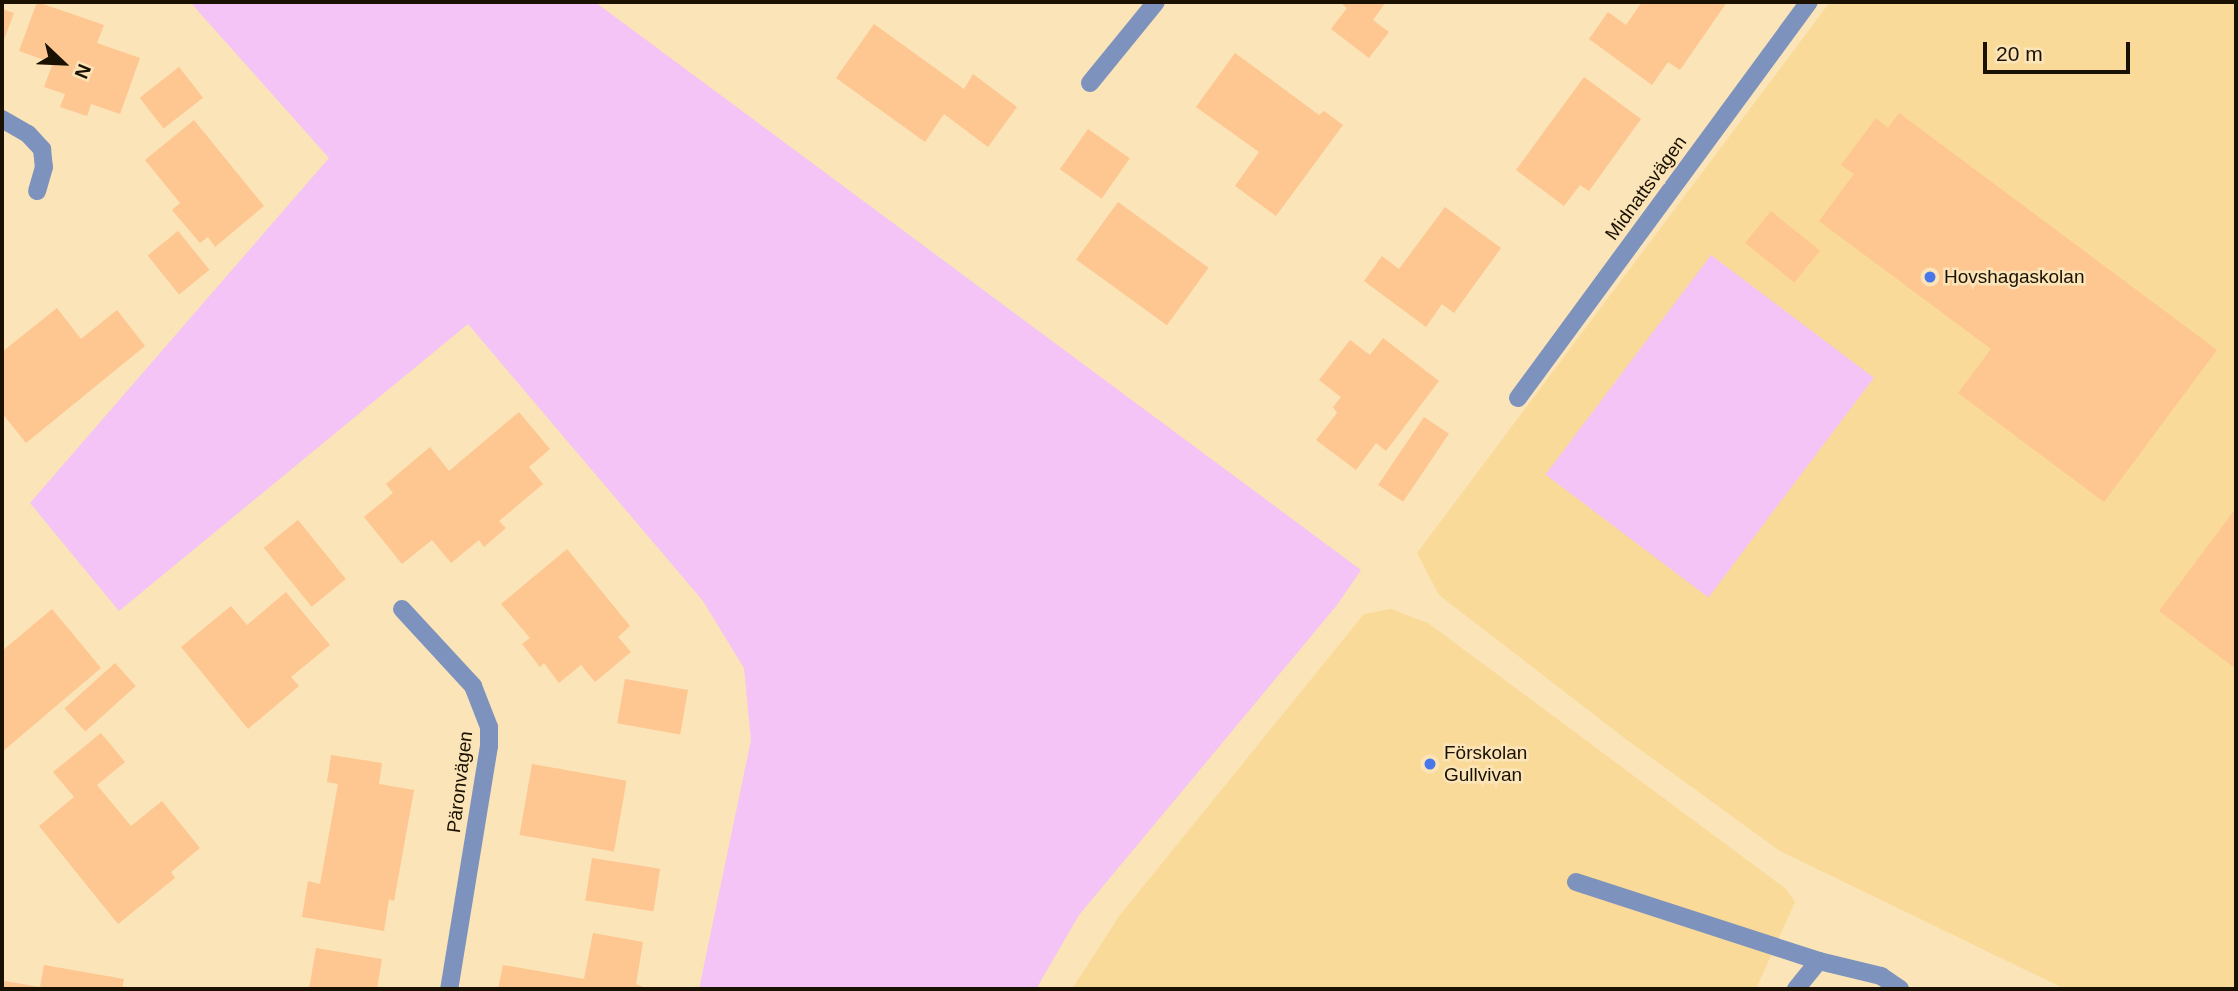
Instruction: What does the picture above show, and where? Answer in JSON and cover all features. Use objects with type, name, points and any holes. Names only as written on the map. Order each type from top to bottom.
[{"type":"street","points":[[1090,83],[1156,2]]},
{"type":"street","name":"Midnattsvägen","points":[[1518,398],[1809,2]]},
{"type":"street","points":[[2,119],[29,134],[43,149],[44,167],[37,191]]},
{"type":"street","name":"Päronvägen","points":[[402,609],[473,686],[486,710],[489,727],[489,746],[449,989]]},
{"type":"street","points":[[1576,882],[1819,961],[1881,976],[1899,989]]},
{"type":"street","points":[[1796,989],[1819,961]]},
{"type":"shaded area","points":[[190,2],[595,2],[1361,570],[1337,605],[1079,915],[1036,989],[699,989],[751,740],[744,668],[703,601],[468,324],[119,611],[30,503],[329,158]]},
{"type":"shaded area","name":"Hovshagaskolan","points":[[1830,2],[2236,2],[2236,989],[2065,989],[1780,851],[1627,740],[1439,595],[1417,553]]},
{"type":"shaded area","points":[[1711,255],[1874,378],[1708,597],[1546,475]]},
{"type":"shaded area","name":"Förskolan Gullvivan","points":[[1391,609],[1428,623],[1786,889],[1795,902],[1756,989],[1072,989],[1120,915],[1364,614]]},
{"type":"building","points":[[37,2],[104,25],[97,43],[140,58],[120,114],[91,104],[87,116],[60,107],[65,94],[44,87],[53,63],[19,51]]},
{"type":"building","points":[[1339,2],[1386,2],[1373,20],[1389,32],[1369,58],[1331,29],[1347,8]]},
{"type":"building","points":[[1642,2],[1727,2],[1680,70],[1668,62],[1652,85],[1589,39],[1608,12],[1626,25]]},
{"type":"building","points":[[2,9],[14,13],[2,45]]},
{"type":"building","points":[[874,24],[964,89],[973,74],[1017,107],[988,147],[944,114],[925,142],[836,78]]},
{"type":"building","points":[[1235,53],[1319,115],[1324,111],[1343,125],[1276,216],[1235,186],[1259,152],[1196,107]]},
{"type":"building","points":[[179,67],[203,98],[164,129],[140,98]]},
{"type":"building","points":[[1584,77],[1641,119],[1589,191],[1580,185],[1564,206],[1516,170]]},
{"type":"building","points":[[1899,113],[2217,350],[2104,502],[1958,393],[1991,349],[1819,221],[1854,174],[1841,165],[1876,118],[1888,128]]},
{"type":"building","points":[[194,120],[264,206],[215,247],[208,237],[200,243],[172,210],[180,203],[145,160]]},
{"type":"building","points":[[1088,129],[1130,158],[1102,198],[1060,169]]},
{"type":"building","points":[[1118,202],[1209,268],[1167,325],[1076,259]]},
{"type":"building","points":[[1445,207],[1501,248],[1454,313],[1442,304],[1426,327],[1364,281],[1382,256],[1399,269]]},
{"type":"building","points":[[1771,211],[1820,251],[1794,283],[1745,243]]},
{"type":"building","points":[[178,231],[209,270],[179,294],[148,256]]},
{"type":"building","points":[[57,308],[81,339],[117,310],[145,346],[26,443],[2,413],[2,352]]},
{"type":"building","points":[[1383,338],[1439,381],[1386,451],[1376,443],[1356,470],[1316,440],[1337,413],[1333,407],[1341,397],[1319,380],[1350,340],[1370,355]]},
{"type":"building","points":[[519,412],[550,449],[529,467],[543,484],[499,521],[506,528],[484,547],[479,540],[451,563],[432,540],[402,564],[364,517],[393,493],[386,484],[430,447],[449,471]]},
{"type":"building","points":[[1424,417],[1449,434],[1403,502],[1378,485]]},
{"type":"building","points":[[2236,508],[2236,669],[2159,611]]},
{"type":"building","points":[[298,520],[346,579],[312,607],[264,548]]},
{"type":"building","points":[[567,549],[630,626],[618,637],[631,652],[595,682],[581,665],[559,683],[544,663],[540,667],[522,644],[530,638],[501,604]]},
{"type":"building","points":[[286,592],[330,645],[291,677],[299,686],[248,729],[181,647],[231,606],[247,625]]},
{"type":"building","points":[[52,609],[101,668],[2,752],[2,651]]},
{"type":"building","points":[[115,663],[136,686],[85,732],[64,709]]},
{"type":"building","points":[[625,679],[688,690],[680,734],[617,723]]},
{"type":"building","points":[[101,733],[125,762],[97,785],[131,826],[162,801],[200,848],[171,872],[175,878],[118,924],[39,826],[74,797],[53,772]]},
{"type":"building","points":[[331,755],[382,763],[379,784],[414,790],[394,901],[389,899],[384,931],[302,917],[308,881],[320,884],[338,784],[327,782]]},
{"type":"building","points":[[532,764],[627,781],[614,852],[519,835]]},
{"type":"building","points":[[592,858],[660,869],[653,911],[585,900]]},
{"type":"building","points":[[593,933],[643,942],[636,984],[648,989],[498,989],[503,965],[584,979]]},
{"type":"building","points":[[316,948],[382,959],[377,989],[309,989]]},
{"type":"building","points":[[44,965],[124,979],[122,989],[3,989],[4,981],[40,987]]},
{"type":"place","name":"Hovshagaskolan","points":[[1930,277]]},
{"type":"place","name":"Förskolan Gullvivan","points":[[1430,764]]}]
